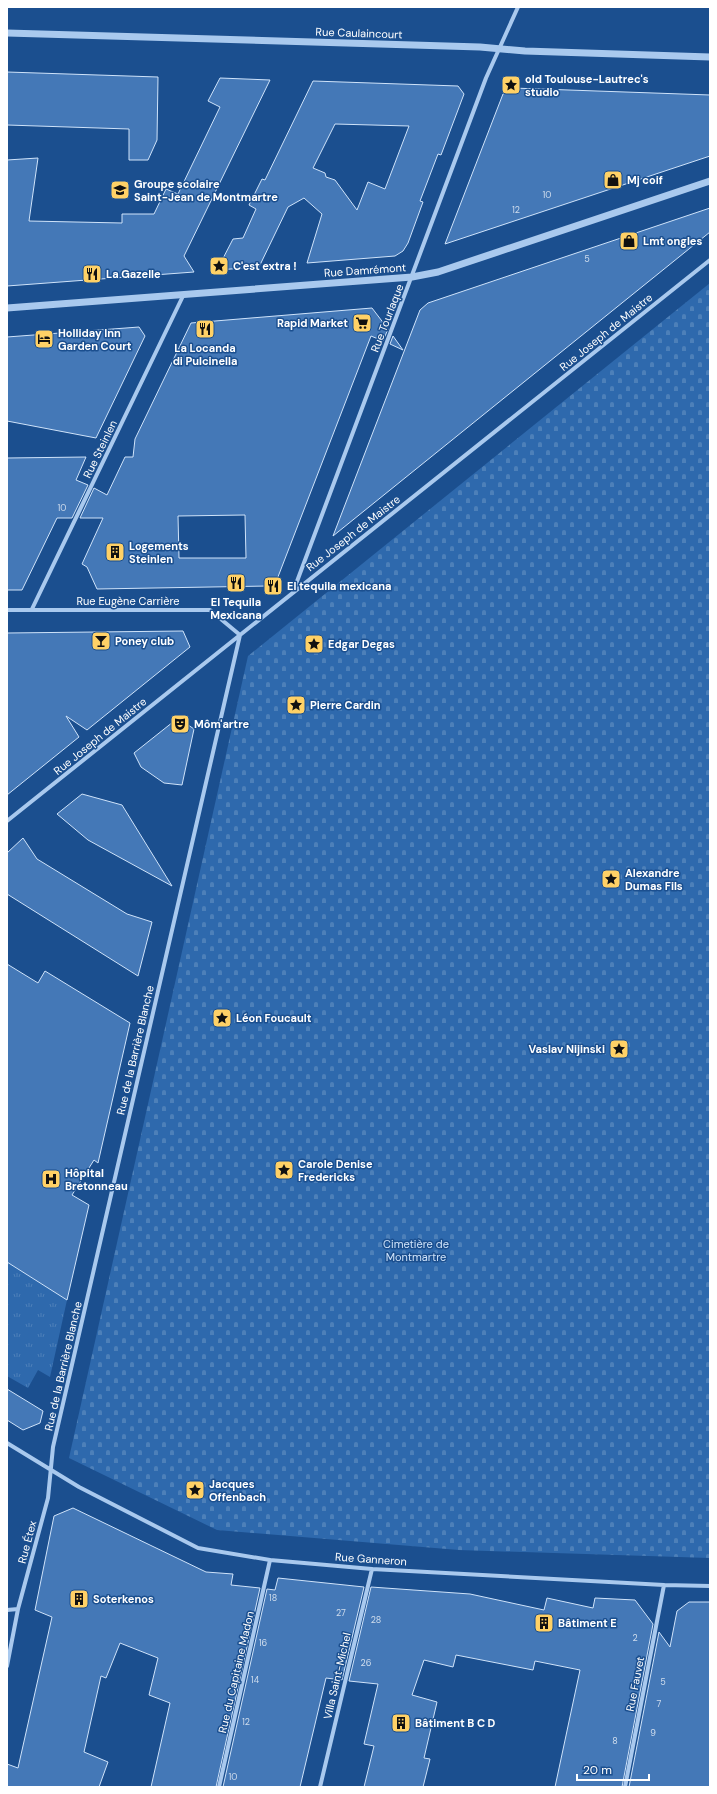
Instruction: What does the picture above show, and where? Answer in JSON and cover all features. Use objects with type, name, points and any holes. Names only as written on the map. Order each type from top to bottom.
[{"type":"street","name":"Rue Tourlaque","points":[[292,593],[412,278],[486,78],[518,7]]},
{"type":"street","name":"Rue Caulaincourt","points":[[7,33],[500,48],[525,51],[710,57]]},
{"type":"street","name":"Rue Damrémont","points":[[7,308],[183,296],[388,278],[412,278],[438,272],[710,181]]},
{"type":"street","name":"Rue Joseph de Maistre","points":[[7,821],[710,260]]},
{"type":"street","name":"Rue Steinlen","points":[[32,609],[183,296]]},
{"type":"street","name":"Rue Eugène Carrière","points":[[7,610],[210,610],[240,634]]},
{"type":"street","name":"Rue de la Barrière Blanche","points":[[50,1470],[57,1432],[240,634]]},
{"type":"street","name":"Rue Ganneron","points":[[7,1443],[50,1470],[198,1548],[270,1560],[372,1569],[664,1585],[710,1586]]},
{"type":"street","name":"Rue Étex","points":[[7,1666],[18,1609],[48,1498],[50,1470]]},
{"type":"street","name":"Rue du Capitaine Madon","points":[[219,1787],[270,1560]]},
{"type":"street","name":"Villa Saint-Michel","points":[[320,1787],[372,1569]]},
{"type":"street","name":"Rue Fauvet","points":[[625,1787],[664,1585]]},
{"type":"street","points":[[7,1610],[18,1609]]},
{"type":"green space","name":"Cimetière de Montmartre","points":[[710,283],[710,1558],[459,1550],[217,1530],[69,1458],[248,656]]},
{"type":"green space","points":[[7,1262],[67,1300],[50,1377],[38,1370],[28,1388],[7,1376]]},
{"type":"building","points":[[7,72],[158,77],[157,140],[148,160],[129,160],[129,129],[7,125]]},
{"type":"building","points":[[220,78],[270,80],[184,256],[194,272],[7,286],[7,160],[38,158],[29,221],[122,223],[122,214],[154,214],[166,189],[178,194],[220,107],[208,101]]},
{"type":"building","points":[[313,81],[458,86],[464,94],[441,155],[438,154],[420,201],[423,202],[408,243],[403,251],[395,256],[307,263],[322,214],[304,198],[288,207],[259,267],[217,270],[233,239],[243,238],[256,209],[249,205],[262,179],[265,180]],"holes":[[[335,124],[409,126],[385,189],[368,182],[357,210],[335,180],[326,177],[325,173],[313,168]]]},
{"type":"building","points":[[512,88],[710,95],[710,156],[445,244],[503,94]]},
{"type":"building","points":[[710,208],[710,232],[333,536],[420,310],[428,303]]},
{"type":"building","points":[[372,308],[388,329],[383,341],[371,336],[276,582],[268,586],[97,589],[87,567],[82,564],[103,518],[80,518],[94,488],[107,495],[125,457],[133,457],[135,439],[191,323]],"holes":[[[245,515],[246,558],[179,558],[178,516]]]},
{"type":"building","points":[[139,327],[145,336],[96,438],[7,421],[7,337]]},
{"type":"building","points":[[393,336],[403,350],[390,344]]},
{"type":"building","points":[[86,457],[76,480],[88,485],[72,518],[57,518],[22,590],[7,590],[7,458]]},
{"type":"building","points":[[183,631],[190,647],[87,730],[66,716],[79,737],[7,795],[7,633]]},
{"type":"building","points":[[178,718],[194,729],[182,785],[164,783],[141,767],[134,753]]},
{"type":"building","points":[[82,794],[122,805],[172,886],[88,840],[57,814]]},
{"type":"building","points":[[23,838],[37,859],[127,914],[152,922],[138,976],[7,894],[7,853]]},
{"type":"building","name":"Hôpital Bretonneau","points":[[7,964],[38,983],[45,971],[130,1023],[98,1163],[94,1160],[72,1195],[89,1205],[67,1300],[7,1262]]},
{"type":"building","points":[[7,1389],[43,1411],[40,1423],[23,1430],[7,1420]]},
{"type":"building","points":[[73,1508],[206,1572],[233,1574],[231,1585],[260,1588],[216,1787],[151,1787],[170,1703],[149,1695],[158,1658],[120,1643],[106,1678],[101,1676],[84,1752],[108,1762],[99,1787],[7,1787],[7,1764],[18,1768],[52,1617],[35,1610],[54,1516]]},
{"type":"building","points":[[278,1578],[364,1587],[342,1680],[326,1678],[300,1787],[223,1787],[267,1589],[275,1590]]},
{"type":"building","points":[[371,1587],[470,1594],[544,1610],[547,1598],[593,1608],[595,1598],[635,1600],[653,1624],[622,1787],[555,1787],[580,1670],[535,1661],[533,1670],[456,1655],[453,1667],[424,1660],[412,1695],[437,1702],[424,1758],[430,1759],[423,1787],[364,1787],[374,1746],[364,1744],[378,1684],[349,1681]]},
{"type":"building","points":[[689,1602],[710,1602],[710,1787],[629,1787],[659,1632],[670,1647],[677,1611]]},
{"type":"place","name":"old Toulouse-Lautrec's studio","points":[[511,85]]},
{"type":"place","name":"Mj coif","points":[[613,180]]},
{"type":"place","name":"Groupe scolaire Saint-Jean de Montmartre","points":[[120,190]]},
{"type":"place","name":"Lmt ongles","points":[[629,241]]},
{"type":"place","name":"C'est extra !","points":[[219,266]]},
{"type":"place","name":"La Gazelle","points":[[92,274]]},
{"type":"place","name":"Rapid Market","points":[[362,323]]},
{"type":"place","name":"La Locanda di Pulcinella","points":[[205,329]]},
{"type":"place","name":"Holliday Inn Garden Court","points":[[44,339]]},
{"type":"place","name":"Logements Steinlen","points":[[115,552]]},
{"type":"place","name":"El Tequila Mexicana","points":[[236,583]]},
{"type":"place","name":"El tequila mexicana","points":[[273,586]]},
{"type":"place","name":"Poney club","points":[[101,641]]},
{"type":"place","name":"Edgar Degas","points":[[314,644]]},
{"type":"place","name":"Pierre Cardin","points":[[296,705]]},
{"type":"place","name":"Môm'artre","points":[[180,724]]},
{"type":"place","name":"Alexandre Dumas Fils","points":[[611,879]]},
{"type":"place","name":"Léon Foucault","points":[[222,1018]]},
{"type":"place","name":"Vaslav Nijinski","points":[[619,1049]]},
{"type":"place","name":"Carole Denise Fredericks","points":[[284,1170]]},
{"type":"place","name":"Hôpital Bretonneau","points":[[51,1179]]},
{"type":"place","name":"Jacques Offenbach","points":[[195,1490]]},
{"type":"place","name":"Soterkenos","points":[[79,1599]]},
{"type":"place","name":"Bâtiment E","points":[[544,1623]]},
{"type":"place","name":"Bâtiment B C D","points":[[401,1723]]}]
